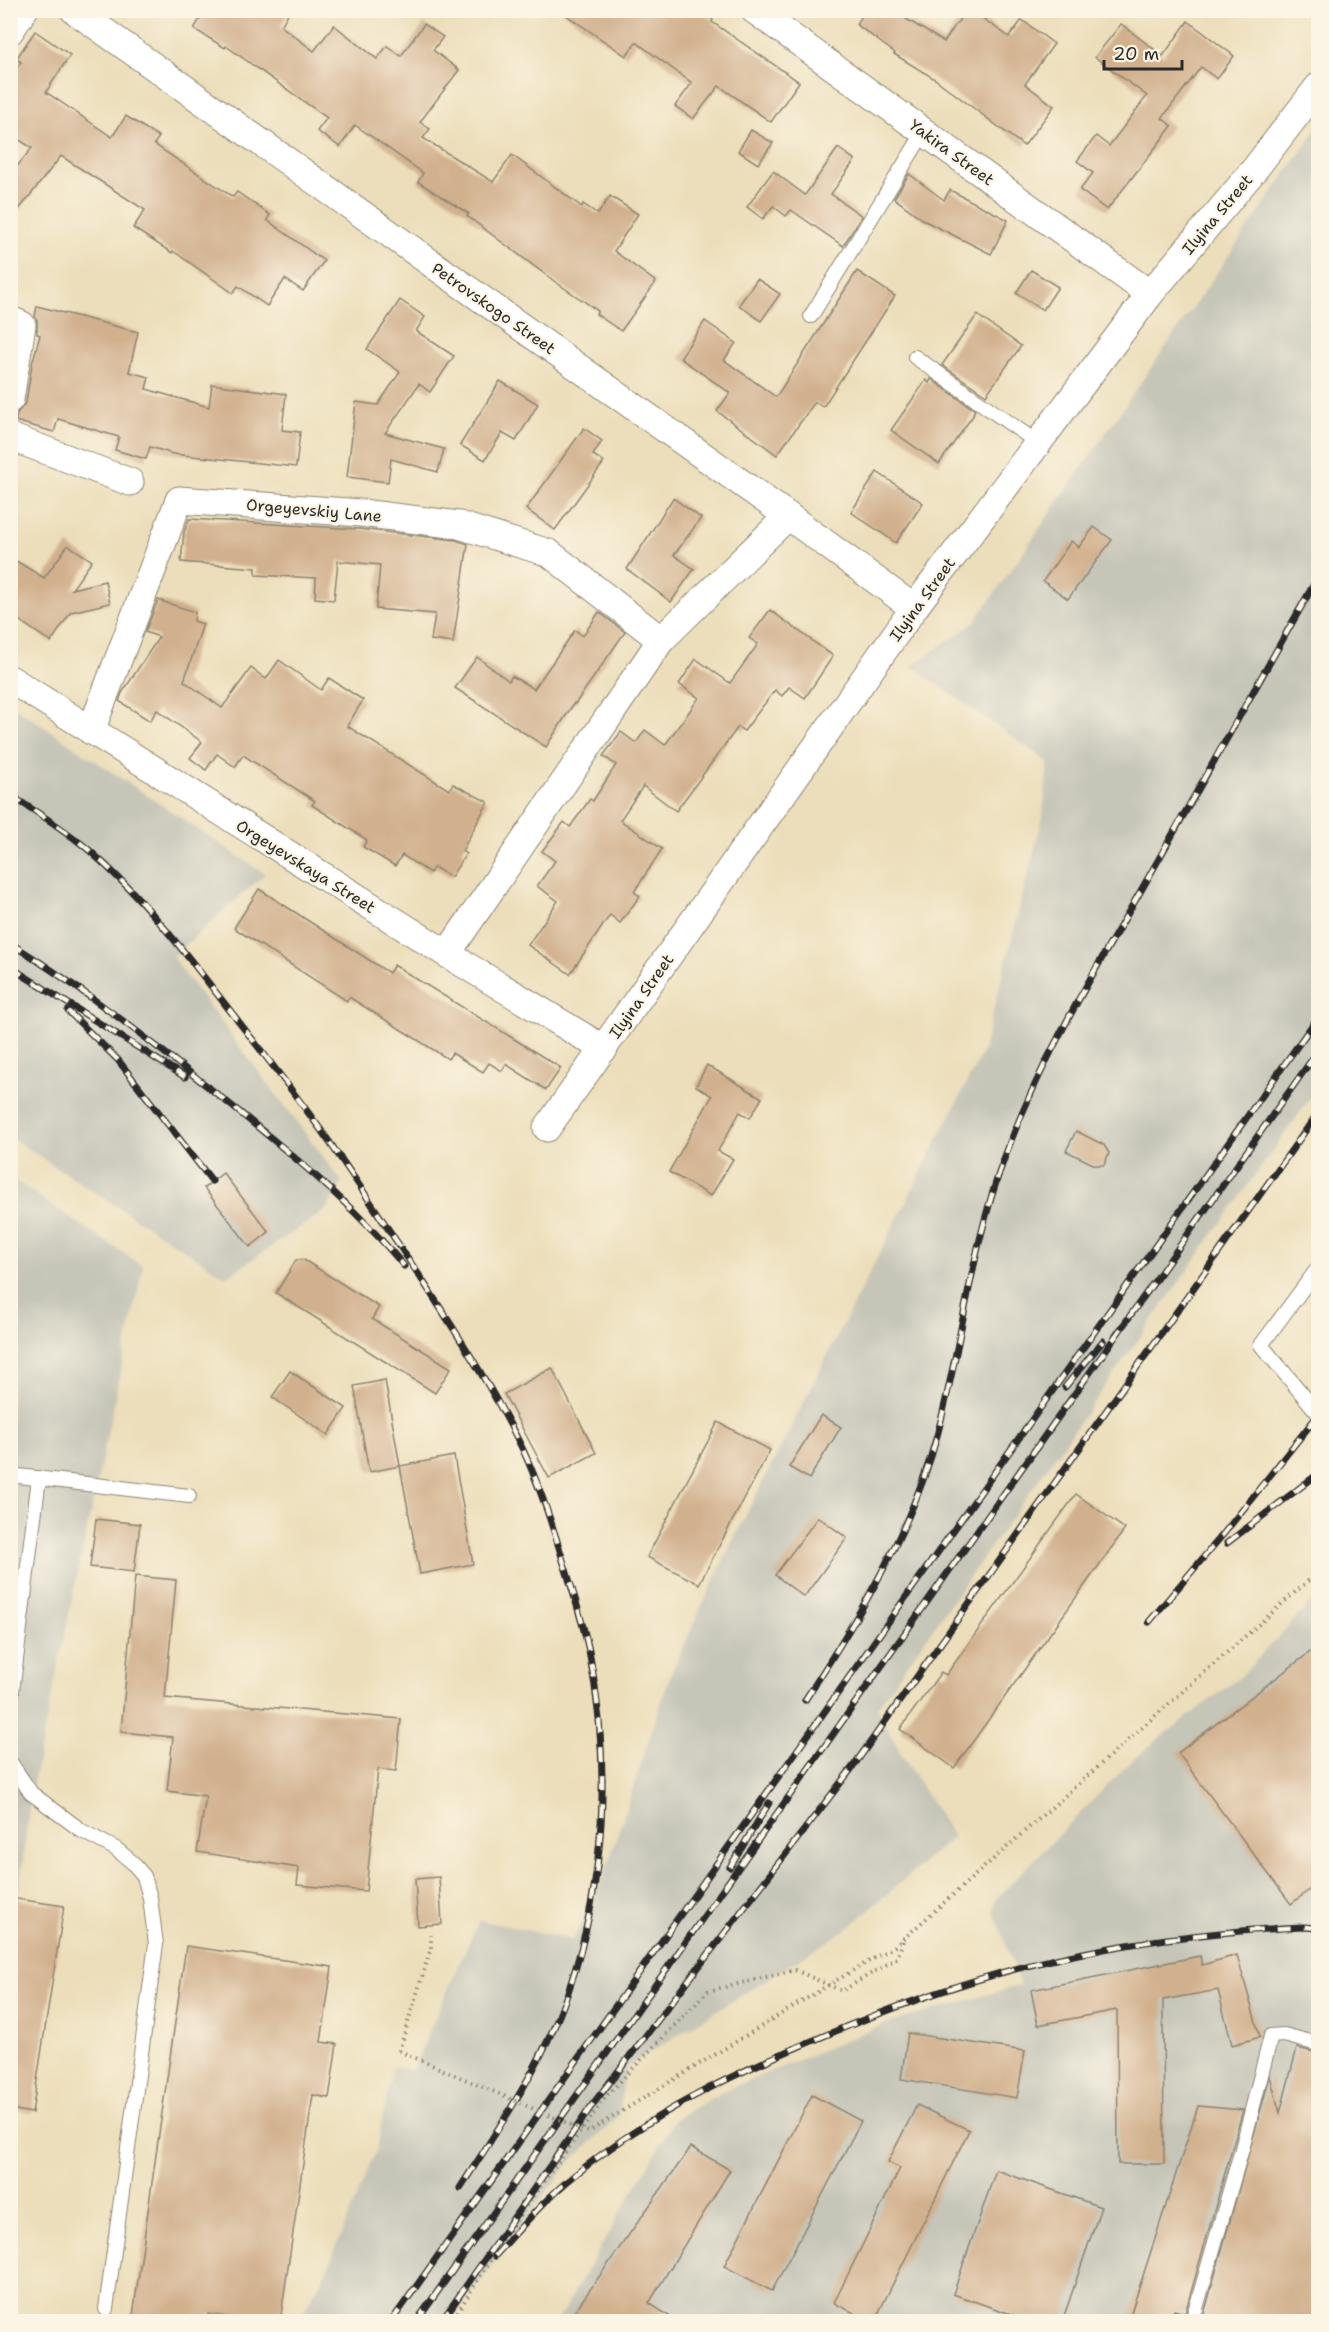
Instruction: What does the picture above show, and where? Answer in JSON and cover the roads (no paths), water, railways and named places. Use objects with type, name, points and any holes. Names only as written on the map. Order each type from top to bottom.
[{"type":"street","points":[[10,31],[24,10]]},
{"type":"street","name":"Petrovskogo Street","points":[[74,10],[788,516],[914,608]]},
{"type":"street","name":"Yakira Street","points":[[754,10],[1150,294]]},
{"type":"street","name":"Ilyina Street","points":[[547,1128],[914,608],[1150,294],[1254,170],[1318,87]]},
{"type":"street","points":[[10,320],[22,325],[10,399]]},
{"type":"street","points":[[10,437],[130,482]]},
{"type":"street","name":"Orgeyevskiy Lane","points":[[91,731],[179,500],[361,513],[459,525],[549,554],[661,640]]},
{"type":"street","points":[[447,954],[661,640],[788,516]]},
{"type":"street","name":"Orgeyevskaya Street","points":[[10,679],[447,954],[604,1049]]},
{"type":"lane","points":[[811,316],[924,132]]},
{"type":"lane","points":[[915,357],[1038,443]]},
{"type":"lane","points":[[1318,1268],[1262,1345],[1318,1413]]},
{"type":"lane","points":[[10,1475],[189,1496]]},
{"type":"lane","points":[[10,1707],[39,1478]]},
{"type":"lane","points":[[10,1761],[31,1793],[82,1831],[116,1849],[132,1862],[144,1876],[155,1927],[156,1944],[106,2309]]},
{"type":"lane","points":[[1192,2322],[1242,2149],[1271,2036],[1284,2035],[1318,2044]]},
{"type":"railway","points":[[805,1700],[864,1604],[914,1503],[938,1432],[983,1227],[1004,1159],[1033,1088],[1086,986],[1318,577]]},
{"type":"railway","points":[[10,795],[81,843],[130,889],[184,952],[300,1101],[419,1275],[487,1383],[523,1450],[554,1530],[583,1627],[596,1693],[602,1778],[597,1864],[591,1906],[581,1948],[559,2015],[521,2092],[460,2188]]},
{"type":"railway","points":[[10,943],[67,980],[251,1121],[342,1200],[404,1266]]},
{"type":"railway","points":[[10,967],[185,1077]]},
{"type":"railway","points":[[68,1011],[118,1060],[212,1181]]},
{"type":"railway","points":[[391,2322],[1318,1017]]},
{"type":"railway","points":[[416,2322],[1318,1051]]},
{"type":"railway","points":[[441,2322],[593,2104],[852,1768],[1318,1113]]},
{"type":"railway","points":[[1065,1387],[1103,1341]]},
{"type":"railway","points":[[1149,1622],[1225,1532],[1318,1415]]},
{"type":"railway","points":[[1227,1543],[1318,1474]]},
{"type":"railway","points":[[730,1867],[769,1803]]},
{"type":"railway","points":[[495,2256],[564,2184],[632,2133],[754,2066],[848,2026],[968,1983],[1029,1965],[1090,1952],[1151,1941],[1212,1934],[1303,1927],[1318,1928]]}]
